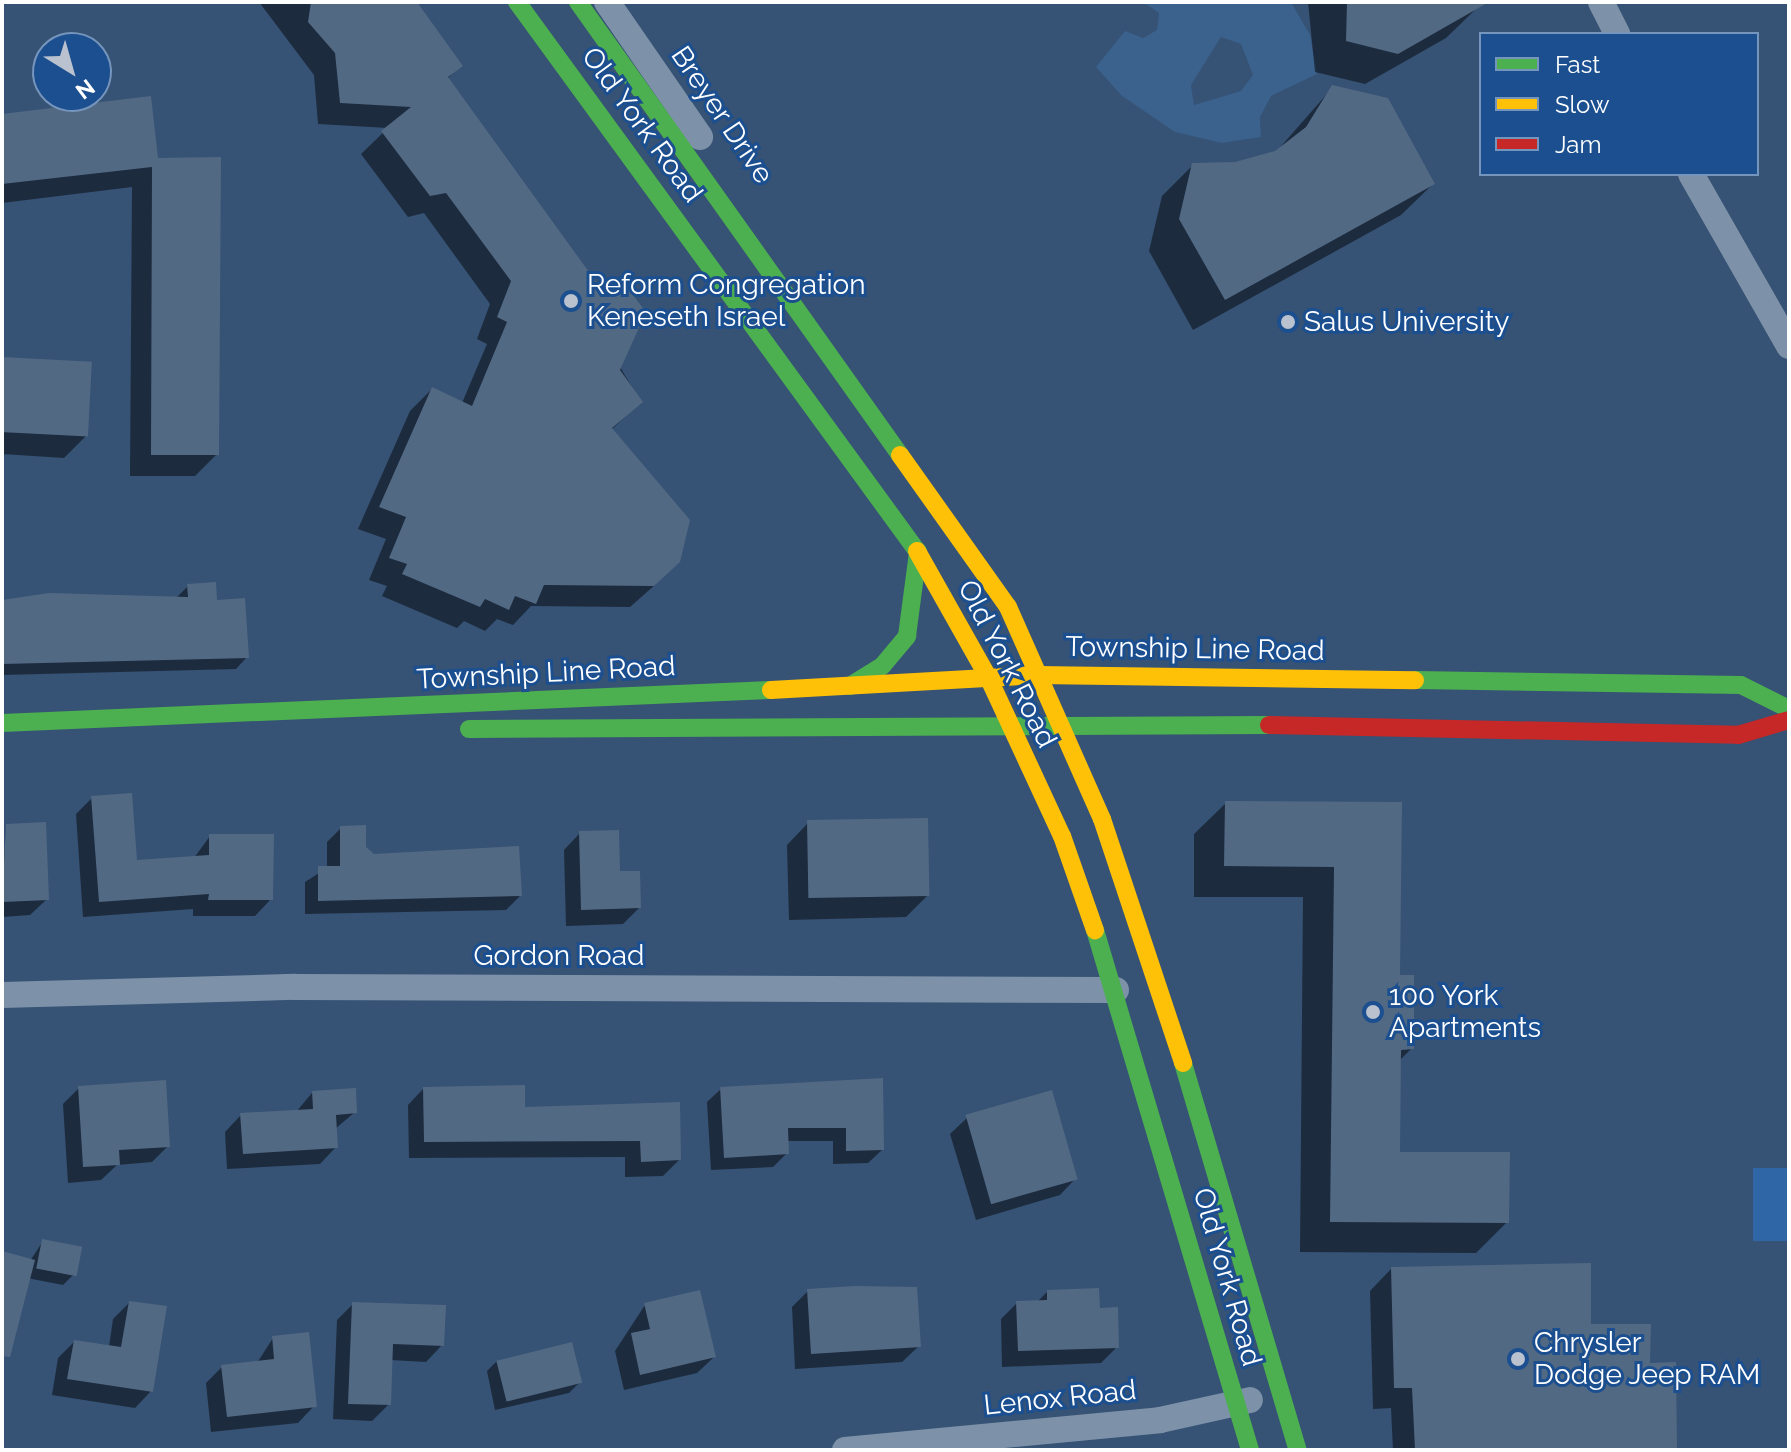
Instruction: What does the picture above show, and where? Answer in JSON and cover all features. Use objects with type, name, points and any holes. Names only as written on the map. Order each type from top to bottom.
[{"type":"main road","name":"Old York Road","points":[[517,2],[918,552],[989,679],[1062,836],[1116,990],[1250,1450]]},
{"type":"main road","name":"Old York Road","points":[[578,2],[963,534],[1008,607],[1061,725],[1160,987],[1298,1450]]},
{"type":"main road","points":[[850,686],[883,665],[907,636],[918,552]]},
{"type":"main road","name":"Township Line Road","points":[[2,723],[308,715],[1038,675],[1741,685],[1789,709]]},
{"type":"main road","name":"Township Line Road","points":[[308,715],[501,731],[1007,723],[1738,735],[1789,720]]},
{"type":"street","name":"Breyer Drive","points":[[607,2],[723,169],[772,269]]},
{"type":"street","points":[[1601,2],[1616,32]]},
{"type":"street","points":[[1692,176],[1789,346]]},
{"type":"street","name":"Gordon Road","points":[[2,995],[295,987],[1116,990]]},
{"type":"street","name":"Lenox Road","points":[[845,1450],[1160,1420],[1280,1394]]},
{"type":"shaded area","points":[[1143,2],[1291,2],[1310,35],[1317,74],[1271,96],[1260,117],[1261,137],[1222,143],[1175,132],[1122,96],[1096,67],[1125,31],[1143,38],[1157,30],[1159,13]],"holes":[[[1221,37],[1241,44],[1253,75],[1241,91],[1194,105],[1191,85]]]},
{"type":"shaded area","points":[[1753,1168],[1789,1168],[1789,1241],[1753,1241]]},
{"type":"building","name":"Reform Congregation Keneseth Israel","points":[[311,2],[417,2],[463,66],[448,77],[602,290],[626,286],[646,312],[620,370],[643,402],[612,428],[690,520],[680,562],[654,586],[544,585],[536,604],[515,596],[509,610],[485,599],[480,607],[402,574],[407,564],[389,558],[406,517],[379,507],[432,387],[472,406],[507,322],[497,317],[511,281],[446,193],[430,196],[381,131],[411,107],[340,103],[335,53],[308,22]]},
{"type":"building","points":[[1347,2],[1489,2],[1398,54],[1346,41]]},
{"type":"building","points":[[1332,85],[1388,98],[1435,184],[1225,300],[1179,219],[1192,163],[1235,162],[1275,151],[1306,127]]},
{"type":"building","points":[[151,96],[158,158],[221,157],[219,455],[151,455],[152,167],[2,184],[2,114],[32,110],[112,112],[112,101]]},
{"type":"building","points":[[2,357],[92,362],[88,437],[2,432]]},
{"type":"building","points":[[216,582],[217,600],[245,598],[249,658],[2,664],[2,600],[49,593],[188,597],[187,584]]},
{"type":"building","points":[[132,793],[137,860],[209,855],[209,834],[274,834],[273,900],[208,900],[209,894],[99,902],[91,796]]},
{"type":"building","name":"100 York Apartments","points":[[1225,801],[1402,802],[1400,975],[1414,975],[1414,1049],[1401,1050],[1400,1152],[1510,1152],[1509,1223],[1330,1222],[1334,867],[1224,866]]},
{"type":"building","points":[[928,818],[929,896],[808,898],[807,820]]},
{"type":"building","points":[[46,822],[49,900],[2,902],[6,824]]},
{"type":"building","points":[[366,825],[366,847],[374,854],[519,846],[522,896],[318,901],[318,866],[340,866],[340,826]]},
{"type":"building","points":[[619,830],[620,871],[640,871],[641,908],[581,910],[579,831]]},
{"type":"building","points":[[883,1078],[884,1150],[846,1151],[846,1128],[788,1128],[789,1154],[724,1158],[720,1087]]},
{"type":"building","points":[[166,1080],[170,1147],[119,1150],[120,1165],[83,1167],[78,1086]]},
{"type":"building","points":[[525,1085],[525,1107],[680,1102],[681,1160],[641,1162],[640,1141],[424,1142],[423,1087]]},
{"type":"building","points":[[356,1088],[357,1113],[336,1115],[338,1148],[243,1154],[240,1113],[313,1109],[312,1091]]},
{"type":"building","points":[[1052,1090],[1078,1179],[991,1204],[965,1115]]},
{"type":"building","points":[[42,1239],[82,1247],[77,1276],[36,1268]]},
{"type":"building","points":[[2,1251],[35,1260],[10,1357],[2,1356]]},
{"type":"building","name":"Chrysler Dodge Jeep RAM","points":[[1591,1263],[1591,1324],[1651,1324],[1650,1363],[1676,1362],[1677,1450],[1415,1450],[1412,1388],[1394,1388],[1391,1267]]},
{"type":"building","points":[[917,1287],[921,1347],[811,1354],[807,1289]]},
{"type":"building","points":[[1099,1288],[1100,1308],[1118,1307],[1119,1348],[1018,1351],[1016,1301],[1047,1300],[1047,1290]]},
{"type":"building","points":[[700,1290],[716,1357],[640,1375],[631,1333],[650,1329],[644,1303]]},
{"type":"building","points":[[129,1301],[167,1306],[153,1392],[67,1379],[74,1340],[121,1347]]},
{"type":"building","points":[[352,1302],[446,1305],[444,1346],[393,1344],[391,1405],[348,1404]]},
{"type":"building","points":[[309,1332],[317,1407],[227,1417],[221,1365],[274,1359],[272,1336]]},
{"type":"building","points":[[572,1342],[582,1383],[506,1402],[496,1361]]},
{"type":"traffic: fast","points":[[517,2],[917,551]]},
{"type":"traffic: fast","points":[[578,2],[900,455]]},
{"type":"traffic: fast","points":[[850,686],[883,665],[907,636],[918,552]]},
{"type":"traffic: fast","points":[[1415,680],[1741,685],[1789,709]]},
{"type":"traffic: fast","points":[[2,723],[771,690]]},
{"type":"traffic: fast","points":[[469,729],[1269,725]]},
{"type":"traffic: fast","points":[[1095,930],[1250,1450]]},
{"type":"traffic: fast","points":[[1183,1063],[1298,1450]]},
{"type":"traffic: slow","points":[[900,455],[1008,607],[1102,819],[1183,1063]]},
{"type":"traffic: slow","points":[[917,551],[989,679],[1062,836],[1095,930]]},
{"type":"traffic: slow","points":[[771,690],[1038,675],[1415,680]]},
{"type":"traffic: jam","points":[[1269,725],[1738,735],[1789,720]]},
{"type":"place","name":"Reform Congregation Keneseth Israel","points":[[571,301]]},
{"type":"place","name":"Salus University","points":[[1288,322]]},
{"type":"place","name":"100 York Apartments","points":[[1373,1012]]},
{"type":"place","name":"Chrysler Dodge Jeep RAM","points":[[1518,1359]]}]
